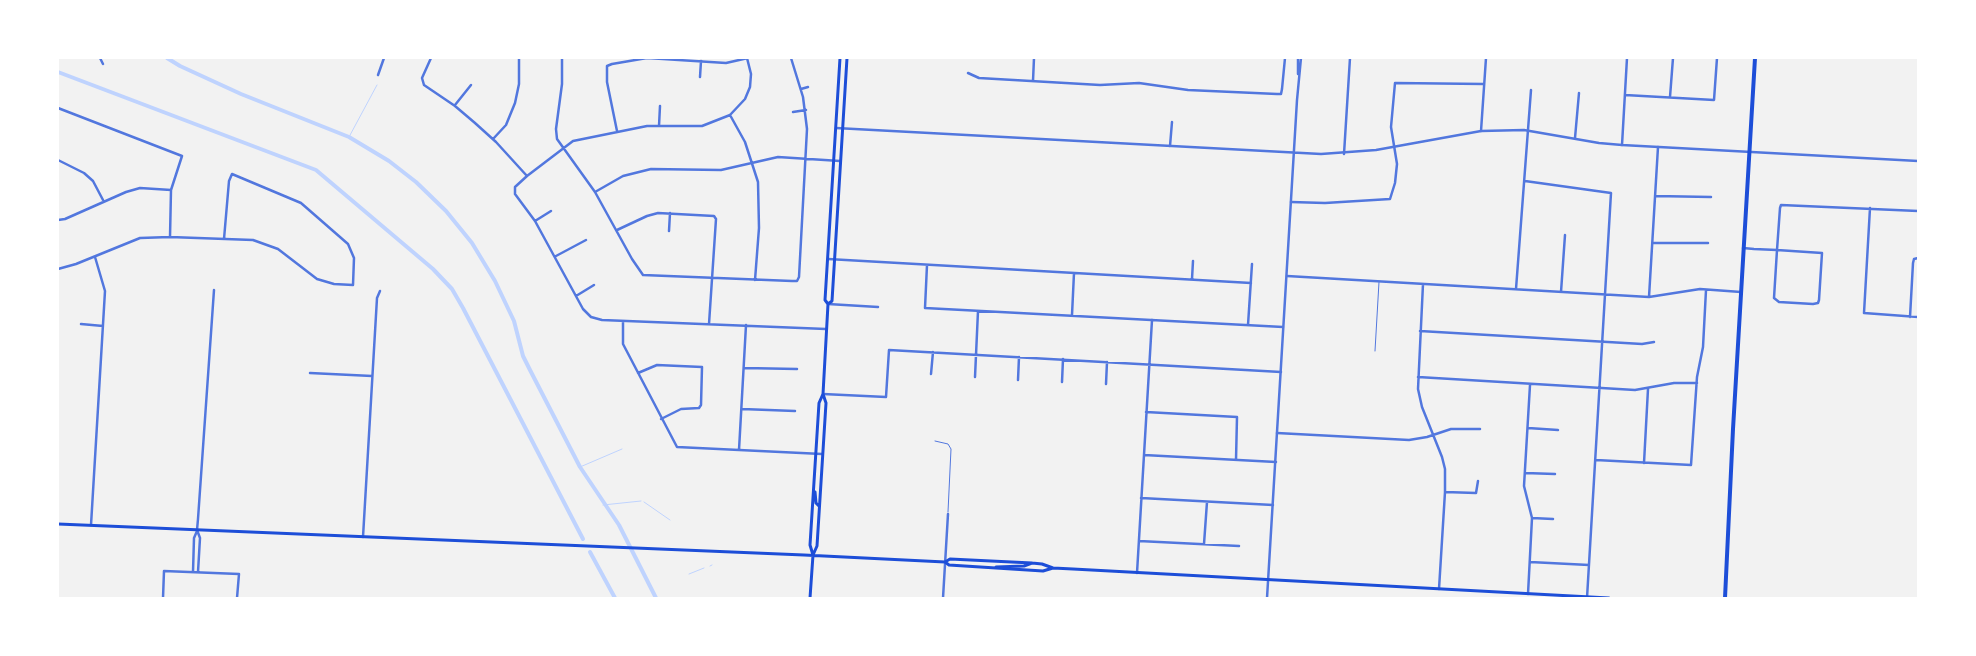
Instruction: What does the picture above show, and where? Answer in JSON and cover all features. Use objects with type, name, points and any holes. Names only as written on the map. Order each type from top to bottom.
[{"type":"main road","points":[[810,598],[813,555],[817,546],[826,403],[823,394],[828,304],[825,300],[840,58]]},
{"type":"main road","points":[[828,304],[832,301],[847,58]]},
{"type":"main road","points":[[1725,598],[1755,58]]},
{"type":"main road","points":[[813,555],[810,545],[819,402],[823,394]]},
{"type":"main road","points":[[814,489],[816,503],[819,506]]},
{"type":"main road","points":[[58,524],[946,562],[950,559],[1032,563],[1053,568]]},
{"type":"main road","points":[[946,562],[949,566],[1043,570],[1053,568],[1609,598]]},
{"type":"main road","points":[[991,568],[1003,565],[1024,566],[1032,563]]},
{"type":"street","points":[[100,58],[103,64]]},
{"type":"street","points":[[378,75],[384,58]]},
{"type":"street","points":[[431,58],[422,82],[455,106],[493,139],[527,176]]},
{"type":"street","points":[[493,139],[506,125],[515,103],[519,84],[519,58]]},
{"type":"street","points":[[562,58],[562,84],[555,133],[595,192],[643,276],[798,281],[807,129],[806,110],[791,58]]},
{"type":"street","points":[[617,131],[607,82],[607,66],[641,58],[726,62],[747,58],[751,74],[750,87],[745,99],[730,115],[702,126],[659,126],[617,131],[578,139],[563,147],[527,176],[514,190],[556,256],[583,309],[591,316],[602,320],[826,329]]},
{"type":"street","points":[[1033,81],[1034,58]]},
{"type":"street","points":[[968,73],[979,78],[1100,85],[1139,83],[1188,90],[1281,94],[1284,58]]},
{"type":"street","points":[[1267,598],[1300,58]]},
{"type":"street","points":[[1344,154],[1350,58]]},
{"type":"street","points":[[1481,131],[1486,58]]},
{"type":"street","points":[[1622,145],[1627,58]]},
{"type":"street","points":[[1670,97],[1673,58]]},
{"type":"street","points":[[1625,95],[1714,100],[1717,58]]},
{"type":"street","points":[[700,77],[701,61]]},
{"type":"street","points":[[1291,202],[1325,203],[1390,200],[1395,182],[1396,164],[1391,126],[1395,83],[1484,84]]},
{"type":"street","points":[[455,106],[471,85]]},
{"type":"street","points":[[801,89],[808,88]]},
{"type":"street","points":[[1516,289],[1531,90]]},
{"type":"street","points":[[1575,138],[1578,94]]},
{"type":"street","points":[[659,126],[660,106]]},
{"type":"street","points":[[58,108],[182,156],[171,190],[170,236]]},
{"type":"street","points":[[793,112],[806,110]]},
{"type":"street","points":[[730,115],[745,142],[758,182],[759,202],[755,280]]},
{"type":"street","points":[[1170,146],[1172,122]]},
{"type":"street","points":[[836,128],[1294,153],[1344,154],[1481,131],[1528,130],[1622,145],[1918,161]]},
{"type":"street","points":[[1649,297],[1658,147]]},
{"type":"street","points":[[595,192],[623,176],[645,170],[721,170],[778,157],[840,161]]},
{"type":"street","points":[[58,160],[84,173],[93,181],[104,200]]},
{"type":"street","points":[[58,269],[95,257],[140,238],[170,236],[224,239],[253,240],[278,249],[317,279],[334,284],[353,285],[354,258],[348,244],[301,203],[232,174],[229,181],[224,239]]},
{"type":"street","points":[[1524,181],[1611,193],[1587,598]]},
{"type":"street","points":[[58,220],[104,200],[140,188],[171,190]]},
{"type":"street","points":[[1656,196],[1711,197]]},
{"type":"street","points":[[1744,248],[1777,250],[1822,253],[1818,303],[1776,301],[1774,298],[1777,250],[1781,205],[1918,211]]},
{"type":"street","points":[[1870,208],[1864,313],[1918,317]]},
{"type":"street","points":[[535,221],[550,211]]},
{"type":"street","points":[[617,230],[648,216],[670,213],[714,216],[716,219],[709,324]]},
{"type":"street","points":[[669,231],[670,213]]},
{"type":"street","points":[[1562,292],[1565,235]]},
{"type":"street","points":[[556,256],[586,240]]},
{"type":"street","points":[[1653,243],[1708,243]]},
{"type":"street","points":[[91,526],[105,291],[95,257]]},
{"type":"street","points":[[1910,317],[1914,259],[1918,258]]},
{"type":"street","points":[[828,259],[1250,283]]},
{"type":"street","points":[[1192,280],[1193,261]]},
{"type":"street","points":[[1248,325],[1252,264]]},
{"type":"street","points":[[927,265],[925,308],[1284,326]]},
{"type":"street","points":[[1072,316],[1074,273]]},
{"type":"street","points":[[1286,276],[1649,297],[1706,290],[1741,292]]},
{"type":"street","points":[[1423,284],[1418,377],[1419,398],[1444,463],[1445,492],[1439,589]]},
{"type":"street","points":[[576,296],[594,285]]},
{"type":"street","points":[[198,572],[200,538],[198,530],[214,290]]},
{"type":"street","points":[[1595,460],[1691,465],[1697,383],[1703,347],[1706,290]]},
{"type":"street","points":[[362,537],[377,298],[380,291]]},
{"type":"street","points":[[828,304],[878,307]]},
{"type":"street","points":[[974,377],[978,310]]},
{"type":"street","points":[[1137,573],[1152,320]]},
{"type":"street","points":[[622,321],[622,344],[677,447],[822,454]]},
{"type":"street","points":[[81,324],[103,326]]},
{"type":"street","points":[[739,450],[746,325]]},
{"type":"street","points":[[1420,331],[1642,344],[1654,342]]},
{"type":"street","points":[[823,394],[886,397],[889,350],[1281,372]]},
{"type":"street","points":[[931,374],[932,352]]},
{"type":"street","points":[[1018,380],[1019,357]]},
{"type":"street","points":[[1062,382],[1063,359]]},
{"type":"street","points":[[1106,384],[1107,362]]},
{"type":"street","points":[[638,373],[657,364],[702,367],[699,408],[681,409],[661,419]]},
{"type":"street","points":[[744,368],[797,369]]},
{"type":"street","points":[[310,373],[372,376]]},
{"type":"street","points":[[1418,377],[1636,390],[1674,383],[1697,383]]},
{"type":"street","points":[[1528,594],[1532,518],[1524,492],[1524,473],[1530,384]]},
{"type":"street","points":[[1644,463],[1648,389]]},
{"type":"street","points":[[742,409],[795,411]]},
{"type":"street","points":[[1146,412],[1237,417],[1236,460]]},
{"type":"street","points":[[1528,428],[1558,430]]},
{"type":"street","points":[[1277,432],[1409,440],[1451,429],[1480,429]]},
{"type":"street","points":[[1144,455],[1276,462]]},
{"type":"street","points":[[1524,473],[1555,474]]},
{"type":"street","points":[[1445,492],[1476,493],[1478,480]]},
{"type":"street","points":[[1141,498],[1273,505]]},
{"type":"street","points":[[1204,544],[1207,502]]},
{"type":"street","points":[[943,598],[948,514]]},
{"type":"street","points":[[1532,518],[1553,519]]},
{"type":"street","points":[[193,572],[194,538],[198,530]]},
{"type":"street","points":[[1139,540],[1239,546]]},
{"type":"street","points":[[193,554],[199,554]]},
{"type":"street","points":[[1530,562],[1589,565]]},
{"type":"street","points":[[163,598],[164,571],[239,574],[237,598]]},
{"type":"lane","points":[[1375,351],[1379,281]]},
{"type":"lane","points":[[936,441],[948,444],[951,449],[948,514]]},
{"type":"waterway","points":[[167,58],[180,66],[241,94],[349,137],[389,161],[416,182],[446,211],[472,243],[495,281],[514,321],[523,356],[530,370],[580,467],[619,525],[656,598]]},
{"type":"waterway","points":[[58,72],[316,170],[433,269],[452,289],[463,308],[583,539]]},
{"type":"waterway","points":[[349,137],[377,85]]},
{"type":"waterway","points":[[580,467],[622,449]]},
{"type":"waterway","points":[[603,505],[641,501]]},
{"type":"waterway","points":[[644,502],[670,520]]},
{"type":"waterway","points":[[590,552],[615,598]]},
{"type":"waterway","points":[[689,574],[704,568]]}]
